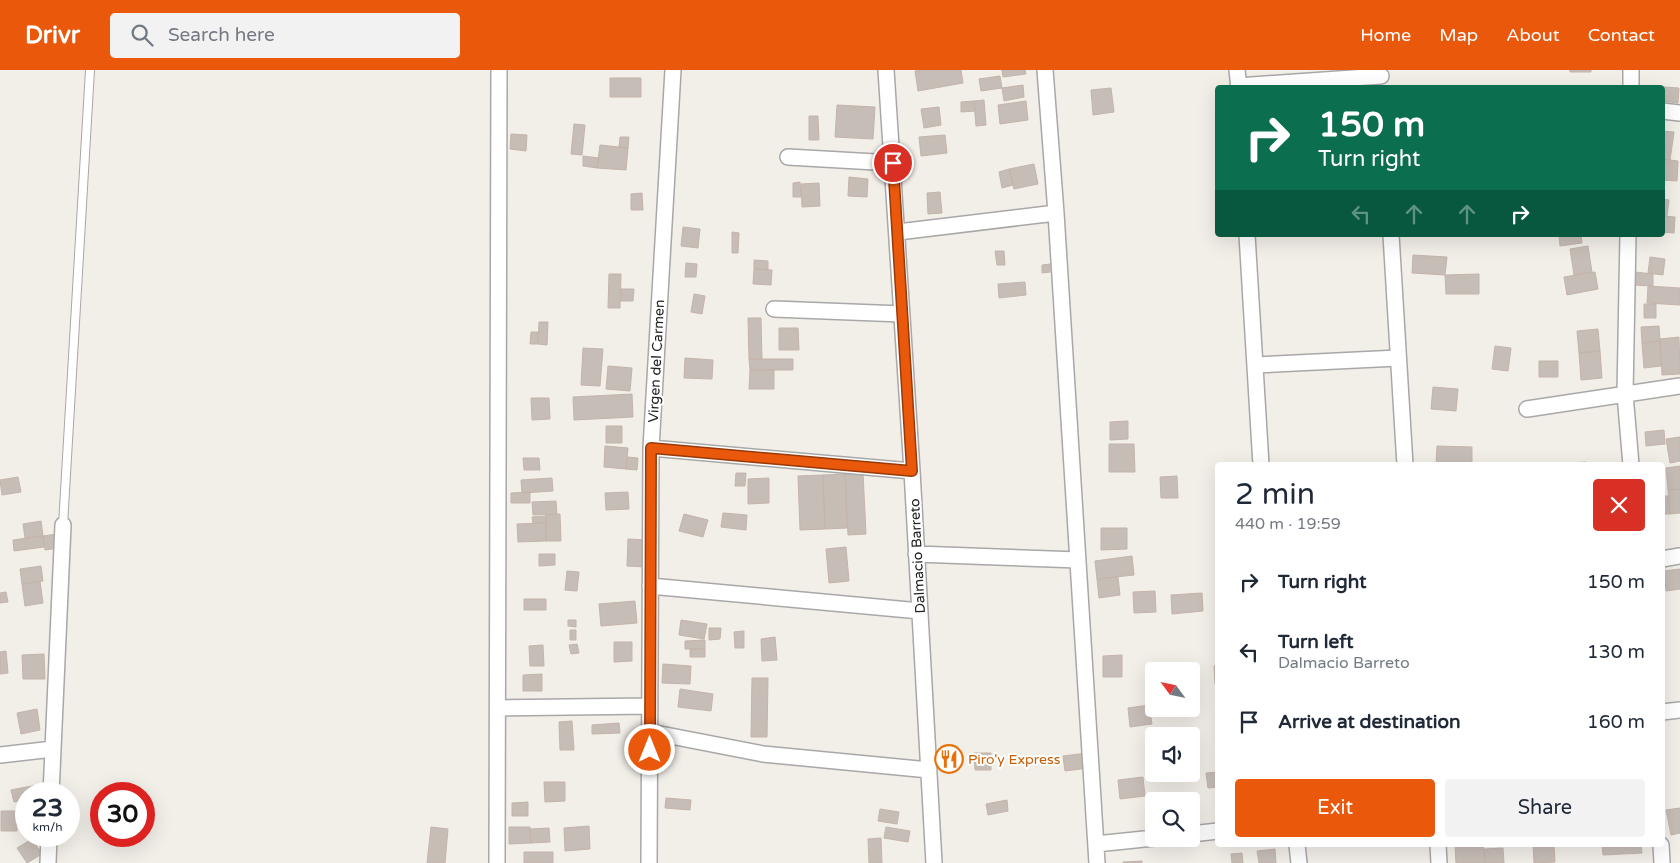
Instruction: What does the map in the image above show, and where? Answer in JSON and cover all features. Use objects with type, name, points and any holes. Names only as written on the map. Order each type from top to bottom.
[{"type":"street","points":[[497,863],[499,70]]},
{"type":"street","name":"Virgen del Carmen","points":[[649,863],[651,448],[672,70]]},
{"type":"street","name":"Dalmacio Barreto","points":[[886,70],[898,232],[934,863]]},
{"type":"street","points":[[1045,70],[1056,213],[1097,863]]},
{"type":"street","points":[[1238,70],[1238,85]]},
{"type":"street","points":[[1631,70],[1631,85]]},
{"type":"street","points":[[1270,85],[1381,78]]},
{"type":"street","points":[[1665,111],[1680,113]]},
{"type":"street","points":[[788,158],[893,163]]},
{"type":"street","points":[[898,232],[1056,213]]},
{"type":"street","points":[[1248,237],[1262,462]]},
{"type":"street","points":[[1390,237],[1405,462]]},
{"type":"street","points":[[1628,237],[1625,394],[1631,462]]},
{"type":"street","points":[[774,309],[902,314]]},
{"type":"street","points":[[1255,364],[1398,358]]},
{"type":"street","points":[[1528,409],[1680,386]]},
{"type":"street","points":[[651,448],[912,471]]},
{"type":"street","points":[[52,782],[63,525]]},
{"type":"street","points":[[916,554],[1078,560]]},
{"type":"street","points":[[1665,558],[1680,556]]},
{"type":"street","points":[[650,586],[920,611]]},
{"type":"street","points":[[498,708],[650,706]]},
{"type":"street","points":[[1665,712],[1680,710]]},
{"type":"street","points":[[650,732],[763,754],[929,770]]},
{"type":"street","points":[[0,755],[53,749]]},
{"type":"street","points":[[1200,833],[1215,831]]},
{"type":"street","points":[[1096,844],[1145,839]]},
{"type":"street","points":[[48,863],[49,847]]},
{"type":"street","points":[[1297,847],[1299,863]]},
{"type":"street","points":[[1438,847],[1439,863]]},
{"type":"street","points":[[1661,847],[1662,863]]},
{"type":"lane","points":[[63,525],[90,70]]},
{"type":"building","points":[[961,70],[963,83],[918,91],[915,71]]},
{"type":"building","points":[[1002,70],[1025,70],[1026,74],[1003,77]]},
{"type":"building","points":[[1570,70],[1591,70],[1591,72],[1570,72]]},
{"type":"building","points":[[1000,76],[1002,88],[981,91],[979,79]]},
{"type":"building","points":[[610,78],[641,78],[641,97],[610,97]]},
{"type":"building","points":[[1023,85],[1024,97],[1004,101],[1002,88]]},
{"type":"building","points":[[1665,87],[1679,88],[1678,103],[1665,101]]},
{"type":"building","points":[[1111,88],[1114,112],[1093,115],[1091,90]]},
{"type":"building","points":[[984,100],[986,125],[976,126],[974,101]]},
{"type":"building","points":[[974,101],[975,111],[961,112],[961,102]]},
{"type":"building","points":[[1026,101],[1028,120],[1000,124],[998,105]]},
{"type":"building","points":[[837,105],[875,107],[873,139],[835,137]]},
{"type":"building","points":[[939,107],[941,125],[924,128],[921,109]]},
{"type":"building","points":[[809,116],[818,116],[819,140],[809,140]]},
{"type":"building","points":[[574,124],[585,125],[582,155],[571,154]]},
{"type":"building","points":[[1665,131],[1674,132],[1670,160],[1665,159]]},
{"type":"building","points":[[511,134],[527,135],[526,151],[510,149]]},
{"type":"building","points":[[945,135],[947,153],[921,156],[919,137]]},
{"type":"building","points":[[620,137],[629,137],[628,148],[619,147]]},
{"type":"building","points":[[600,145],[628,148],[626,170],[597,168]]},
{"type":"building","points":[[583,156],[599,158],[597,168],[583,166]]},
{"type":"building","points":[[1665,159],[1678,161],[1677,181],[1665,180]]},
{"type":"building","points":[[1034,164],[1038,184],[1014,189],[1009,169]]},
{"type":"building","points":[[1009,169],[1013,185],[1002,188],[999,172]]},
{"type":"building","points":[[849,177],[868,179],[867,197],[848,196]]},
{"type":"building","points":[[800,182],[801,197],[793,197],[793,183]]},
{"type":"building","points":[[819,183],[820,206],[802,207],[801,184]]},
{"type":"building","points":[[940,192],[942,213],[928,214],[927,193]]},
{"type":"building","points":[[642,193],[643,210],[631,210],[631,194]]},
{"type":"building","points":[[1665,199],[1669,200],[1667,216],[1665,216]]},
{"type":"building","points":[[1665,216],[1675,217],[1674,233],[1665,232]]},
{"type":"building","points":[[683,227],[700,229],[698,248],[681,246]]},
{"type":"building","points":[[732,232],[739,233],[738,253],[732,253]]},
{"type":"building","points":[[1559,237],[1581,237],[1582,243],[1560,246]]},
{"type":"building","points":[[1588,246],[1592,272],[1574,275],[1570,249]]},
{"type":"building","points":[[995,251],[1004,251],[1005,265],[997,265]]},
{"type":"building","points":[[1413,255],[1447,257],[1445,275],[1412,273]]},
{"type":"building","points":[[1650,257],[1665,259],[1663,275],[1648,273]]},
{"type":"building","points":[[754,260],[768,261],[768,270],[754,269]]},
{"type":"building","points":[[686,263],[697,264],[696,277],[685,277]]},
{"type":"building","points":[[1050,264],[1050,272],[1042,273],[1042,265]]},
{"type":"building","points":[[754,269],[772,270],[771,285],[753,284]]},
{"type":"building","points":[[1595,272],[1598,289],[1567,295],[1564,277]]},
{"type":"building","points":[[1635,272],[1653,274],[1653,286],[1634,285]]},
{"type":"building","points":[[609,274],[621,274],[620,308],[608,308]]},
{"type":"building","points":[[1479,274],[1479,294],[1446,294],[1445,275]]},
{"type":"building","points":[[1025,282],[1026,295],[999,298],[998,284]]},
{"type":"building","points":[[1648,286],[1680,288],[1680,305],[1647,303]]},
{"type":"building","points":[[621,289],[634,289],[633,301],[621,301]]},
{"type":"building","points":[[694,294],[705,296],[702,314],[691,312]]},
{"type":"building","points":[[1644,304],[1656,304],[1656,318],[1644,318]]},
{"type":"building","points":[[748,318],[761,318],[762,359],[749,359]]},
{"type":"building","points":[[539,322],[548,322],[547,345],[538,344]]},
{"type":"building","points":[[1659,326],[1660,341],[1642,343],[1641,327]]},
{"type":"building","points":[[779,328],[798,328],[799,350],[779,350]]},
{"type":"building","points":[[1598,329],[1600,351],[1579,353],[1577,331]]},
{"type":"building","points":[[531,332],[538,332],[538,344],[530,344]]},
{"type":"building","points":[[1679,337],[1680,374],[1662,375],[1660,339]]},
{"type":"building","points":[[1660,341],[1661,366],[1644,368],[1642,343]]},
{"type":"building","points":[[1495,346],[1511,348],[1508,371],[1492,369]]},
{"type":"building","points":[[583,348],[603,349],[600,386],[581,385]]},
{"type":"building","points":[[1600,351],[1602,378],[1581,380],[1579,353]]},
{"type":"building","points":[[685,358],[713,360],[712,379],[684,378]]},
{"type":"building","points":[[749,359],[793,359],[793,370],[750,370]]},
{"type":"building","points":[[1539,361],[1558,361],[1558,377],[1539,377]]},
{"type":"building","points":[[608,366],[632,368],[630,391],[606,389]]},
{"type":"building","points":[[750,370],[774,370],[774,389],[749,389]]},
{"type":"building","points":[[1433,387],[1458,389],[1456,411],[1431,409]]},
{"type":"building","points":[[632,394],[633,417],[574,420],[573,397]]},
{"type":"building","points":[[531,398],[549,398],[550,419],[532,420]]},
{"type":"building","points":[[1128,421],[1128,439],[1110,440],[1110,422]]},
{"type":"building","points":[[606,426],[622,426],[622,443],[606,443]]},
{"type":"building","points":[[1664,430],[1665,444],[1646,446],[1645,432]]},
{"type":"building","points":[[1680,437],[1680,461],[1670,463],[1666,439]]},
{"type":"building","points":[[1109,444],[1134,444],[1135,472],[1109,472]]},
{"type":"building","points":[[605,446],[628,448],[626,469],[604,467]]},
{"type":"building","points":[[1437,446],[1472,447],[1472,462],[1436,462]]},
{"type":"building","points":[[627,457],[638,458],[637,470],[626,469]]},
{"type":"building","points":[[523,458],[539,458],[540,470],[524,470]]},
{"type":"building","points":[[1680,466],[1680,489],[1668,490],[1666,468]]},
{"type":"building","points":[[736,473],[746,473],[745,486],[735,486]]},
{"type":"building","points":[[863,473],[866,534],[848,535],[845,474]]},
{"type":"building","points":[[845,474],[847,528],[825,529],[823,475]]},
{"type":"building","points":[[823,475],[825,529],[800,530],[798,476]]},
{"type":"building","points":[[1177,476],[1178,498],[1161,498],[1160,477]]},
{"type":"building","points":[[18,477],[21,492],[2,495],[0,480]]},
{"type":"building","points":[[552,478],[553,491],[522,493],[521,480]]},
{"type":"building","points":[[769,478],[769,503],[748,504],[748,479]]},
{"type":"building","points":[[1680,489],[1680,513],[1670,514],[1668,490]]},
{"type":"building","points":[[530,492],[530,503],[511,503],[511,493]]},
{"type":"building","points":[[628,492],[629,509],[606,510],[605,493]]},
{"type":"building","points":[[1665,496],[1668,496],[1670,514],[1665,514]]},
{"type":"building","points":[[556,501],[557,514],[533,515],[532,502]]},
{"type":"building","points":[[723,513],[747,515],[746,530],[721,527]]},
{"type":"building","points":[[560,514],[561,541],[546,541],[546,515]]},
{"type":"building","points":[[684,514],[708,520],[703,537],[679,531]]},
{"type":"building","points":[[546,516],[546,523],[533,523],[532,517]]},
{"type":"building","points":[[41,521],[43,536],[25,538],[23,524]]},
{"type":"building","points":[[546,523],[546,541],[518,542],[517,524]]},
{"type":"building","points":[[1101,528],[1127,528],[1127,549],[1101,550]]},
{"type":"building","points":[[57,534],[59,548],[45,550],[43,536]]},
{"type":"building","points":[[43,536],[44,547],[14,551],[13,540]]},
{"type":"building","points":[[628,539],[648,540],[646,567],[627,566]]},
{"type":"building","points":[[846,547],[849,581],[829,583],[826,549]]},
{"type":"building","points":[[539,554],[555,554],[555,565],[539,566]]},
{"type":"building","points":[[1132,556],[1134,575],[1097,579],[1095,561]]},
{"type":"building","points":[[41,566],[43,581],[22,584],[20,569]]},
{"type":"building","points":[[1680,569],[1680,589],[1666,591],[1665,571]]},
{"type":"building","points":[[567,571],[579,572],[577,591],[565,590]]},
{"type":"building","points":[[1118,577],[1120,595],[1099,598],[1097,579]]},
{"type":"building","points":[[40,581],[43,603],[25,606],[22,584]]},
{"type":"building","points":[[1155,591],[1156,612],[1134,613],[1133,592]]},
{"type":"building","points":[[6,592],[8,602],[0,603],[0,593]]},
{"type":"building","points":[[1202,593],[1203,611],[1172,614],[1171,595]]},
{"type":"building","points":[[524,599],[546,599],[546,610],[524,610]]},
{"type":"building","points":[[635,601],[637,623],[601,626],[599,604]]},
{"type":"building","points":[[568,620],[576,620],[576,627],[568,626]]},
{"type":"building","points":[[681,620],[707,624],[704,639],[679,635]]},
{"type":"building","points":[[709,628],[721,628],[720,639],[709,640]]},
{"type":"building","points":[[570,630],[576,630],[576,640],[570,640]]},
{"type":"building","points":[[744,631],[744,648],[735,648],[734,632]]},
{"type":"building","points":[[775,637],[777,660],[762,661],[761,639]]},
{"type":"building","points":[[705,640],[705,649],[685,649],[685,641]]},
{"type":"building","points":[[614,642],[632,642],[632,661],[614,662]]},
{"type":"building","points":[[577,644],[579,653],[571,654],[569,645]]},
{"type":"building","points":[[543,645],[544,666],[530,666],[529,646]]},
{"type":"building","points":[[690,649],[705,649],[705,657],[690,657]]},
{"type":"building","points":[[6,651],[8,673],[0,674],[0,652]]},
{"type":"building","points":[[44,654],[45,679],[23,679],[22,655]]},
{"type":"building","points":[[1122,655],[1122,677],[1103,677],[1103,656]]},
{"type":"building","points":[[663,664],[691,666],[690,684],[662,683]]},
{"type":"building","points":[[542,674],[542,691],[523,691],[523,675]]},
{"type":"building","points":[[752,678],[768,678],[767,737],[751,737]]},
{"type":"building","points":[[680,689],[713,694],[711,711],[678,707]]},
{"type":"building","points":[[1145,706],[1145,718],[1151,718],[1152,724],[1130,727],[1128,708]]},
{"type":"building","points":[[37,709],[40,730],[21,734],[17,713]]},
{"type":"building","points":[[572,721],[574,750],[560,750],[559,722]]},
{"type":"building","points":[[619,723],[620,733],[592,734],[592,725]]},
{"type":"building","points":[[974,753],[991,753],[991,770],[975,770]]},
{"type":"building","points":[[1087,753],[1089,768],[1065,771],[1063,756]]},
{"type":"building","points":[[1215,772],[1215,787],[1208,788],[1206,773]]},
{"type":"building","points":[[1143,777],[1145,796],[1120,799],[1118,780]]},
{"type":"building","points":[[544,782],[565,782],[565,801],[545,802]]},
{"type":"building","points":[[15,789],[15,802],[14,802],[11,790]]},
{"type":"building","points":[[666,798],[691,800],[690,810],[665,808]]},
{"type":"building","points":[[1007,800],[1008,811],[988,815],[986,804]]},
{"type":"building","points":[[528,802],[528,816],[512,816],[512,803]]},
{"type":"building","points":[[1680,808],[1680,833],[1671,835],[1666,810]]},
{"type":"building","points":[[880,809],[899,812],[897,824],[878,821]]},
{"type":"building","points":[[1,811],[15,811],[15,831],[1,831]]},
{"type":"building","points":[[589,826],[590,849],[565,851],[564,828]]},
{"type":"building","points":[[431,827],[448,829],[445,863],[427,863]]},
{"type":"building","points":[[509,827],[530,827],[531,843],[509,844]]},
{"type":"building","points":[[886,827],[910,831],[908,842],[884,838]]},
{"type":"building","points":[[549,828],[550,842],[531,843],[530,829]]},
{"type":"building","points":[[881,838],[882,863],[869,863],[868,839]]},
{"type":"building","points":[[37,847],[42,854],[27,863],[17,848]]},
{"type":"building","points":[[1455,847],[1483,847],[1485,863],[1456,863]]},
{"type":"building","points":[[1533,847],[1554,847],[1555,862],[1534,863]]},
{"type":"building","points":[[1602,847],[1641,847],[1642,853],[1603,855]]},
{"type":"building","points":[[1503,848],[1504,863],[1485,863],[1484,849]]},
{"type":"building","points":[[1275,849],[1276,863],[1259,863],[1257,851]]},
{"type":"building","points":[[524,852],[553,852],[553,863],[524,863]]},
{"type":"building","points":[[1242,853],[1243,863],[1232,863],[1231,854]]},
{"type":"building","points":[[1142,861],[1142,863],[1123,863],[1123,862]]},
{"type":"place","name":"Piro'y Express","points":[[949,759]]},
{"type":"route","points":[[650,750],[651,448],[912,471],[893,163]]}]
